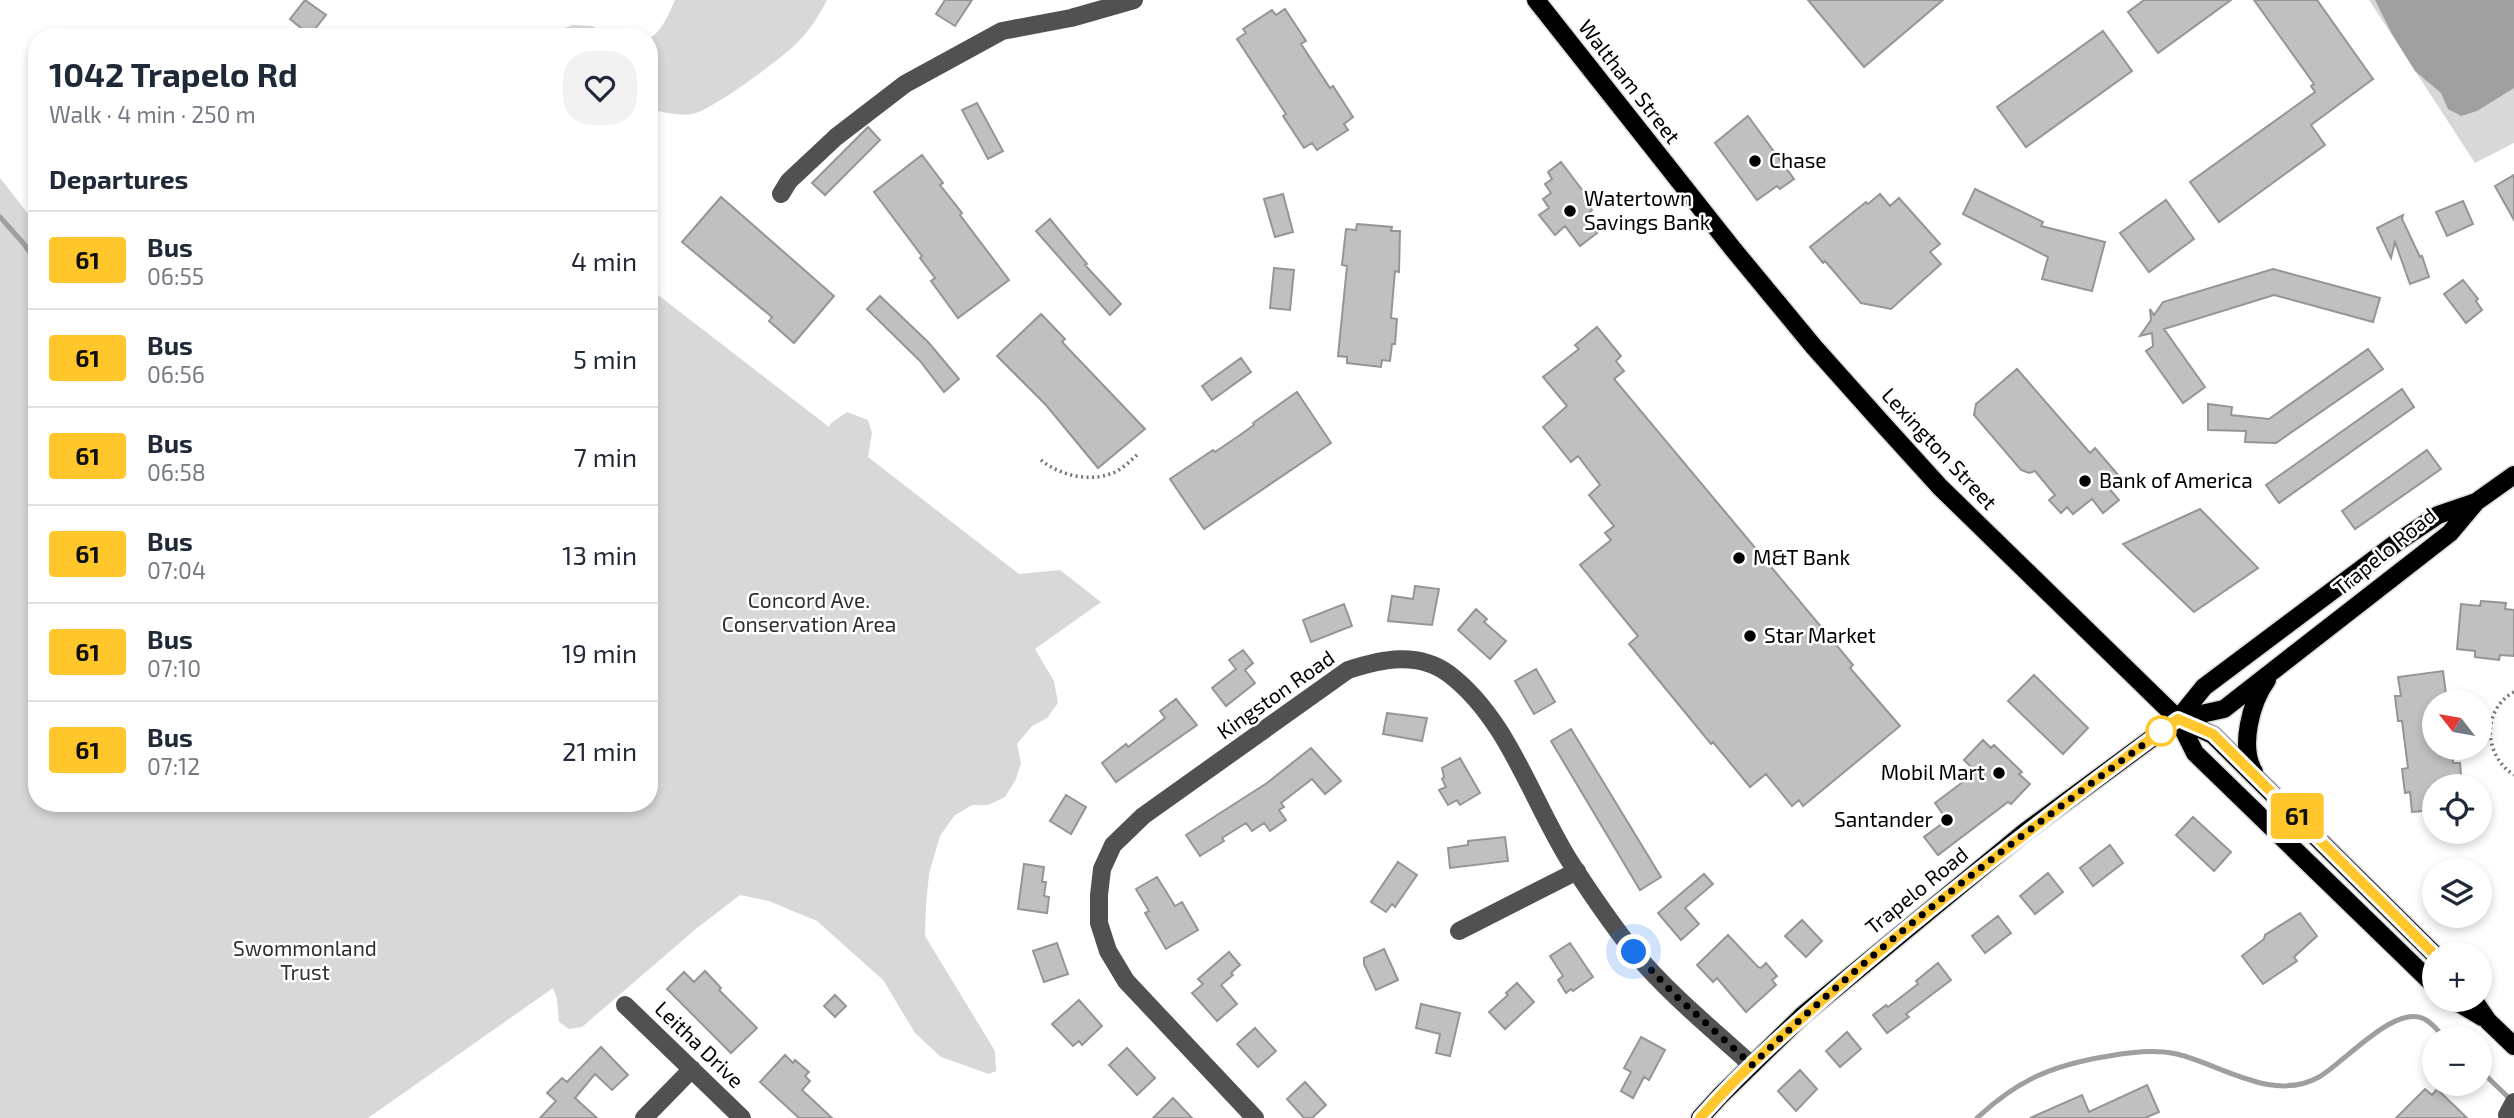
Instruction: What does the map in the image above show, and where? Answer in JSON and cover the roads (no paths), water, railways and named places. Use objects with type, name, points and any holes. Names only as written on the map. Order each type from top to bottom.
[{"type":"main road","name":"Waltham Street","points":[[1536,0],[1686,192]]},
{"type":"main road","name":"Lexington Street","points":[[1686,192],[1814,347],[1940,487],[2178,719],[2195,753],[2422,973]]},
{"type":"main road","name":"Trapelo Road","points":[[2178,719],[2224,709],[2449,533],[2476,502],[2514,475]]},
{"type":"main road","name":"Trapelo Road","points":[[1700,1118],[1803,1015],[2026,831],[2178,719],[2204,687],[2396,543],[2438,515],[2476,502]]},
{"type":"main road","points":[[2256,775],[2251,768],[2248,738],[2251,712],[2263,686],[2280,664]]},
{"type":"main road","name":"Lexington Street","points":[[2178,719],[2213,734],[2422,942]]},
{"type":"main road","points":[[2473,1012],[2488,1021]]},
{"type":"main road","points":[[2482,1012],[2514,1046]]},
{"type":"street","points":[[781,194],[789,181],[836,138],[905,84],[1002,32],[1071,18],[1134,0]]},
{"type":"street","name":"Kingston Road","points":[[1255,1118],[1126,981],[1108,951],[1099,923],[1102,869],[1113,845],[1143,816],[1348,670],[1380,659],[1427,661],[1448,674],[1475,697],[1502,737],[1577,871],[1634,952],[1675,995],[1752,1065]]},
{"type":"street","points":[[1459,931],[1577,871]]},
{"type":"street","name":"Leitha Drive","points":[[625,1005],[742,1118]]},
{"type":"street","points":[[644,1118],[692,1069]]},
{"type":"street","points":[[2514,1102],[2507,1115],[2514,1114]]},
{"type":"waterway","points":[[0,217],[28,250]]},
{"type":"waterway","points":[[1977,1118],[2022,1084],[2054,1069],[2089,1060],[2134,1052],[2169,1052],[2248,1079],[2284,1086],[2302,1084],[2319,1077],[2371,1036],[2401,1019],[2414,1016],[2434,1026]]},
{"type":"waterway","points":[[2492,1082],[2509,1098]]},
{"type":"place","name":"Chase","points":[[1755,161]]},
{"type":"place","name":"Watertown Savings Bank","points":[[1570,211]]},
{"type":"place","name":"Bank of America","points":[[2085,481]]},
{"type":"place","name":"M&T Bank","points":[[1739,558]]},
{"type":"place","name":"Star Market","points":[[1750,636]]},
{"type":"place","name":"Mobil Mart","points":[[1999,773]]},
{"type":"place","name":"Santander","points":[[1947,820]]},
{"type":"park label","name":"Concord Ave. Conservation Area","points":[[809,613]]},
{"type":"park label","name":"Swommonland Trust","points":[[305,961]]}]
